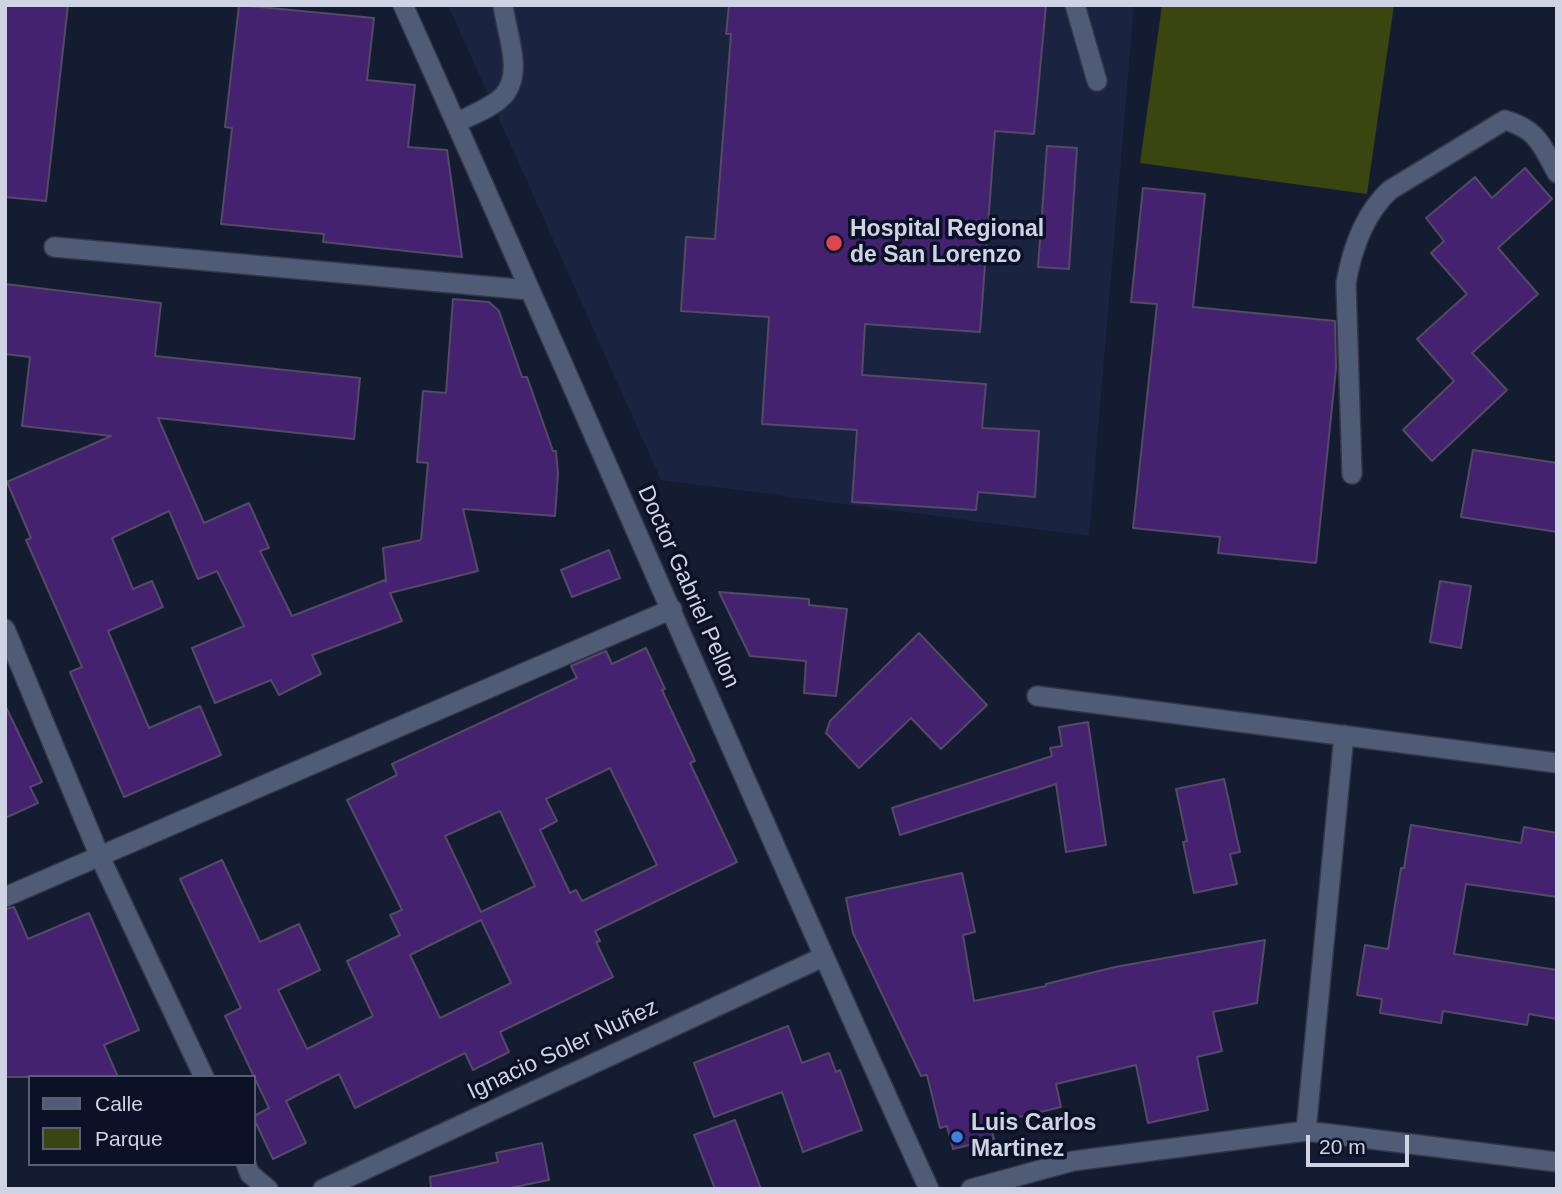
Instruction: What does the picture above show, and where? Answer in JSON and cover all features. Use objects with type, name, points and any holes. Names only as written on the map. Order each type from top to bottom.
[{"type":"street","name":"Doctor Gabriel Pellon","points":[[403,5],[672,609],[823,957],[929,1189]]},
{"type":"street","points":[[456,122],[503,97],[510,85],[512,55],[503,5]]},
{"type":"street","points":[[1075,5],[1097,81]]},
{"type":"street","points":[[1352,474],[1346,283],[1351,254],[1376,203],[1390,190],[1505,120],[1525,126],[1538,137],[1557,173]]},
{"type":"street","points":[[54,247],[529,290]]},
{"type":"street","points":[[5,898],[672,609]]},
{"type":"street","points":[[5,629],[100,857],[203,1075]]},
{"type":"street","points":[[1037,696],[1557,763]]},
{"type":"street","points":[[1306,1131],[1344,735]]},
{"type":"street","name":"Ignacio Soler Nuñez","points":[[323,1189],[823,957]]},
{"type":"street","points":[[971,1189],[1073,1161],[1306,1131],[1557,1162]]},
{"type":"street","points":[[247,1166],[250,1174],[268,1189]]},
{"type":"shaded area","name":"Hospital Regional de San Lorenzo","points":[[448,5],[1134,5],[1089,536],[661,480]]},
{"type":"green space","points":[[1162,5],[1394,5],[1367,194],[1140,163]]},
{"type":"building","points":[[5,5],[68,5],[46,201],[5,197]]},
{"type":"building","points":[[239,5],[374,18],[367,80],[415,85],[408,147],[447,150],[462,257],[323,242],[324,234],[221,224],[232,128],[225,127]]},
{"type":"building","points":[[729,5],[1046,5],[1034,134],[995,131],[980,332],[865,324],[862,375],[986,384],[982,428],[1039,431],[1035,497],[978,492],[976,510],[852,502],[857,430],[762,424],[769,317],[681,311],[686,237],[715,239],[731,34],[726,34]]},
{"type":"building","points":[[1047,146],[1077,148],[1069,269],[1038,267]]},
{"type":"building","points":[[1525,168],[1552,199],[1498,248],[1538,294],[1472,353],[1507,390],[1432,461],[1403,430],[1454,381],[1417,339],[1467,294],[1431,253],[1444,241],[1426,218],[1475,177],[1492,198]]},
{"type":"building","points":[[1143,188],[1205,194],[1193,307],[1335,321],[1336,368],[1316,563],[1218,553],[1220,537],[1133,528],[1157,304],[1131,302]]},
{"type":"building","points":[[5,284],[161,303],[155,356],[360,378],[354,439],[158,418],[204,523],[249,503],[269,548],[260,551],[292,616],[385,580],[386,582],[383,548],[421,540],[428,463],[417,462],[423,391],[446,393],[453,299],[489,302],[499,311],[522,377],[527,377],[553,451],[556,451],[558,474],[555,516],[463,509],[478,571],[390,593],[402,621],[312,655],[321,674],[279,695],[271,680],[215,703],[192,648],[244,626],[217,571],[198,579],[169,511],[112,538],[133,589],[152,581],[163,607],[108,631],[149,728],[200,706],[221,755],[124,797],[70,672],[82,667],[26,540],[31,538],[7,482],[111,436],[22,426],[30,357],[5,354]]},
{"type":"building","points":[[1473,450],[1557,463],[1557,532],[1461,517]]},
{"type":"building","points":[[609,550],[620,578],[572,597],[561,570]]},
{"type":"building","points":[[1440,581],[1471,586],[1461,648],[1430,642]]},
{"type":"building","points":[[719,592],[809,599],[809,605],[847,609],[836,696],[804,693],[806,661],[750,656]]},
{"type":"building","points":[[919,633],[987,705],[941,749],[911,718],[859,768],[826,733],[830,721]]},
{"type":"building","points":[[646,648],[695,761],[690,763],[737,862],[595,931],[600,941],[596,942],[613,977],[500,1032],[509,1052],[473,1070],[465,1053],[355,1108],[339,1074],[286,1101],[306,1143],[273,1159],[256,1123],[256,1115],[269,1108],[256,1081],[256,1075],[253,1075],[225,1016],[241,1008],[180,879],[222,860],[260,942],[299,924],[320,970],[278,990],[307,1049],[373,1016],[347,961],[400,935],[390,915],[402,910],[347,800],[397,775],[392,764],[577,678],[571,666],[606,651],[612,664]],"holes":[[[610,768],[657,865],[582,901],[576,890],[570,893],[540,830],[557,821],[546,799]],[[500,811],[535,886],[481,912],[445,836]],[[481,920],[511,983],[440,1018],[410,955]]]},
{"type":"building","points":[[5,705],[42,782],[30,787],[38,803],[5,818]]},
{"type":"building","points":[[1088,722],[1106,845],[1066,852],[1056,784],[900,835],[892,808],[1052,756],[1050,748],[1062,746],[1059,727]]},
{"type":"building","points":[[1224,779],[1240,852],[1230,854],[1237,884],[1194,893],[1183,842],[1187,841],[1176,789]]},
{"type":"building","points":[[1411,825],[1521,843],[1524,827],[1557,833],[1557,897],[1466,884],[1454,954],[1557,970],[1557,1019],[1529,1014],[1527,1025],[1443,1011],[1441,1023],[1380,1013],[1382,999],[1357,995],[1365,945],[1388,949]]},
{"type":"building","points":[[962,873],[975,932],[963,935],[974,1001],[1046,986],[1115,967],[1265,940],[1257,1003],[1213,1012],[1222,1051],[1197,1057],[1208,1110],[1148,1123],[1136,1065],[1056,1084],[1061,1107],[990,1124],[994,1139],[953,1149],[947,1126],[940,1128],[927,1075],[921,1076],[853,933],[846,898]]},
{"type":"building","points":[[14,907],[28,939],[89,913],[139,1030],[104,1045],[117,1075],[5,1077],[5,909]]},
{"type":"building","points":[[788,1026],[802,1063],[829,1053],[836,1072],[840,1070],[862,1130],[803,1152],[782,1092],[714,1117],[694,1063]]},
{"type":"building","points":[[735,1120],[761,1189],[715,1189],[694,1135]]},
{"type":"building","points":[[542,1143],[549,1180],[505,1189],[431,1189],[430,1177],[498,1162],[496,1153]]},
{"type":"place","name":"Hospital Regional de San Lorenzo","points":[[834,243]]},
{"type":"place","name":"Luis Carlos Martinez","points":[[957,1137]]}]
